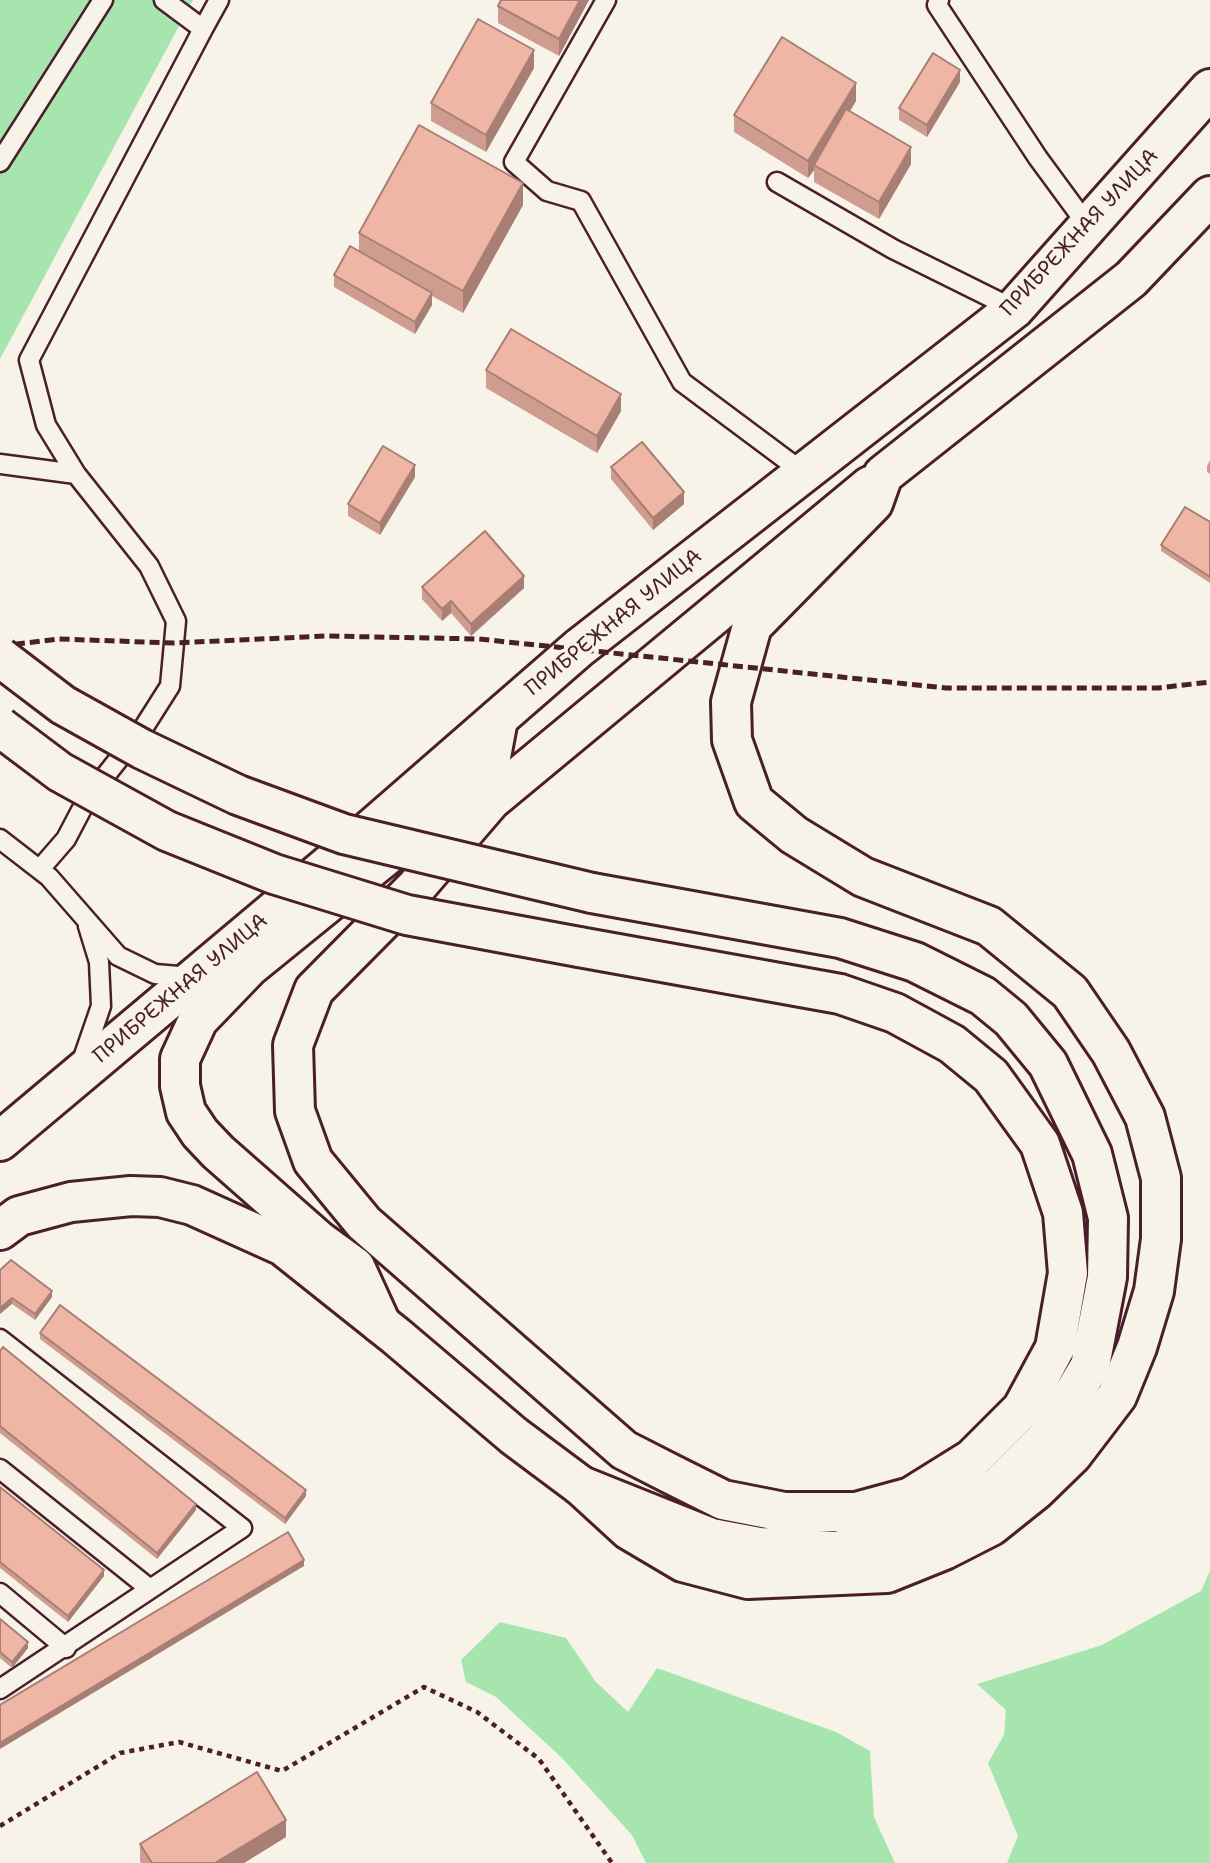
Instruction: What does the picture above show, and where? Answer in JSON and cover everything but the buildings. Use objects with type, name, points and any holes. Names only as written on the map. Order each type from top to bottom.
[{"type":"street","name":"ПРИБРЕЖНАЯ УЛИЦА","points":[[0,1141],[579,648],[1014,309],[1210,89]]},
{"type":"street","points":[[0,727],[60,772],[167,831],[274,874],[407,915],[840,994],[895,1013],[951,1044],[991,1076],[1040,1144],[1063,1213],[1068,1273],[1055,1348],[1021,1409],[972,1459],[911,1497],[856,1512],[784,1512],[723,1500],[624,1450],[364,1223],[313,1161],[295,1111],[293,1045],[314,990],[416,886],[491,800],[883,475],[1131,279],[1210,196]]},
{"type":"street","points":[[0,1230],[19,1216],[71,1202],[131,1196],[160,1197],[191,1205],[283,1246],[514,1436],[581,1486],[629,1530],[683,1562],[748,1579],[887,1573],[991,1527],[1036,1490],[1073,1455],[1117,1396],[1137,1347],[1154,1291],[1161,1239],[1161,1178],[1145,1117],[1111,1052],[1070,992],[989,926],[863,877],[794,835],[754,802],[732,740],[731,702],[752,626],[873,503],[883,475]]},
{"type":"street","points":[[0,657],[63,705],[142,749],[238,795],[344,834],[592,893],[840,938],[915,962],[983,996],[1011,1019],[1048,1064],[1092,1154],[1108,1218],[1107,1277],[1090,1366],[1047,1438],[998,1488],[933,1524],[837,1551],[760,1547],[711,1538],[581,1486]]},
{"type":"street","points":[[381,1324],[355,1266],[298,1222],[218,1153],[200,1133],[186,1112],[180,1086],[180,1059],[198,1020],[249,967],[488,773],[498,719]]},
{"type":"lane","points":[[0,162],[103,0]]},
{"type":"lane","points":[[164,0],[203,29]]},
{"type":"lane","points":[[40,869],[66,839],[87,799],[144,727],[170,685],[176,621],[149,566],[76,474],[46,425],[29,360],[219,0]]},
{"type":"lane","points":[[606,0],[514,162],[547,191],[581,201],[682,382],[804,473]]},
{"type":"lane","points":[[939,0],[937,5],[1038,159],[1088,226]]},
{"type":"lane","points":[[777,182],[893,249],[1014,309]]},
{"type":"lane","points":[[0,464],[76,474]]},
{"type":"lane","points":[[0,839],[40,869],[118,956],[155,974],[194,978]]},
{"type":"lane","points":[[75,1077],[92,1038],[101,1006],[99,962],[87,922]]},
{"type":"lane","points":[[0,1339],[242,1528],[66,1648],[0,1689]]},
{"type":"lane","points":[[0,1469],[150,1589]]},
{"type":"lane","points":[[0,1593],[66,1648]]},
{"type":"path","points":[[0,1826],[120,1753],[179,1742],[282,1771],[424,1687],[477,1712],[539,1759],[612,1863]]},
{"type":"green space","points":[[0,0],[193,0],[0,359]]},
{"type":"green space","points":[[1210,1571],[1210,1863],[1007,1863],[1018,1836],[988,1763],[1004,1735],[1006,1710],[977,1684],[1102,1645],[1201,1591]]},
{"type":"green space","points":[[500,1622],[566,1638],[596,1682],[628,1712],[657,1668],[836,1732],[870,1751],[874,1817],[895,1863],[646,1863],[632,1835],[562,1758],[496,1697],[466,1682],[461,1660]]},
{"type":"railway","points":[[0,646],[59,639],[174,643],[327,636],[479,639],[946,688],[1158,688],[1210,682]]}]
